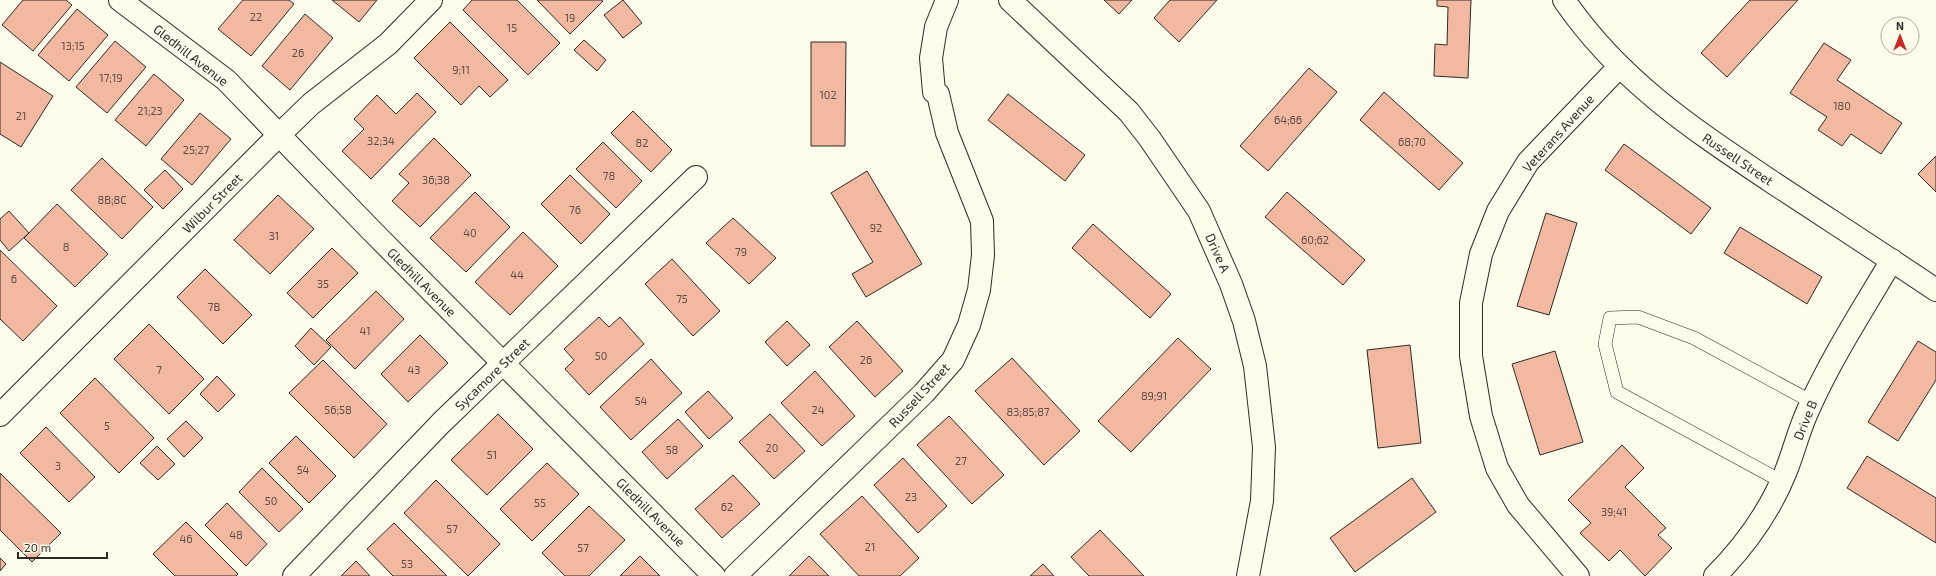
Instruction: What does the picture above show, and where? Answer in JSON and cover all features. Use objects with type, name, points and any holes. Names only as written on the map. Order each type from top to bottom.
[{"type":"street","name":"Gledhill Avenue","points":[[120,0],[226,80],[714,576]]},
{"type":"street","name":"Wilbur Street","points":[[0,414],[311,104],[388,44],[430,0]]},
{"type":"street","name":"Russell Street","points":[[735,576],[924,393],[953,360],[969,325],[979,290],[983,255],[982,221],[947,133],[938,94],[934,92],[930,58],[936,27],[947,0]]},
{"type":"street","name":"Drive A","points":[[1010,0],[1129,112],[1150,139],[1199,211],[1231,284],[1244,321],[1255,366],[1264,447],[1262,501],[1248,576]]},
{"type":"street","name":"Russell Street","points":[[1564,0],[1619,67],[1665,108],[1712,142],[1936,290]]},
{"type":"street","name":"Veterans Avenue","points":[[1578,576],[1518,505],[1497,468],[1481,416],[1472,363],[1471,303],[1481,254],[1498,211],[1528,162],[1619,67]]},
{"type":"street","name":"Sycamore Street","points":[[294,576],[441,424],[696,177]]},
{"type":"street","name":"Drive B","points":[[1715,576],[1732,559],[1763,517],[1781,481],[1812,402],[1860,314],[1892,260]]},
{"type":"lane","points":[[1781,481],[1617,392],[1605,344],[1610,318],[1638,317],[1694,338],[1812,402]]},
{"type":"building","points":[[23,0],[66,0],[72,5],[33,51],[2,25]]},
{"type":"building","points":[[243,0],[289,0],[294,4],[251,56],[218,29]]},
{"type":"building","points":[[332,0],[377,0],[359,22]]},
{"type":"building","points":[[472,0],[517,0],[560,43],[528,75],[463,10]]},
{"type":"building","points":[[537,0],[601,0],[603,1],[570,34]]},
{"type":"building","points":[[623,0],[642,23],[623,38],[604,15]]},
{"type":"building","points":[[1104,0],[1132,0],[1119,14]]},
{"type":"building","points":[[1170,0],[1217,0],[1179,42],[1154,18]]},
{"type":"building","points":[[1437,0],[1471,0],[1468,78],[1434,76],[1435,44],[1447,45],[1448,7],[1437,6]]},
{"type":"building","points":[[1750,0],[1798,0],[1727,77],[1701,53]]},
{"type":"building","points":[[77,9],[108,35],[69,81],[38,55]]},
{"type":"building","points":[[305,14],[333,38],[290,90],[262,66]]},
{"type":"building","points":[[450,22],[508,80],[490,97],[479,86],[461,105],[414,58]]},
{"type":"building","points":[[584,40],[606,60],[597,71],[574,50]]},
{"type":"building","points":[[115,41],[146,67],[107,113],[76,87]]},
{"type":"building","points":[[811,42],[846,42],[845,146],[811,146]]},
{"type":"building","points":[[1824,43],[1851,60],[1837,80],[1902,123],[1881,154],[1851,134],[1842,146],[1818,130],[1827,117],[1790,93]]},
{"type":"building","points":[[0,62],[53,96],[21,147],[0,134]]},
{"type":"building","points":[[1309,68],[1337,92],[1268,171],[1240,146]]},
{"type":"building","points":[[154,74],[184,100],[146,146],[115,120]]},
{"type":"building","points":[[1384,92],[1463,163],[1439,190],[1360,120]]},
{"type":"building","points":[[417,93],[436,112],[371,179],[342,151],[364,129],[354,119],[377,95],[396,114]]},
{"type":"building","points":[[1008,94],[1085,155],[1065,181],[988,120]]},
{"type":"building","points":[[633,111],[672,150],[651,172],[611,133]]},
{"type":"building","points":[[200,113],[231,139],[192,185],[161,159]]},
{"type":"building","points":[[434,138],[471,175],[420,227],[392,201],[409,183],[399,174]]},
{"type":"building","points":[[603,142],[642,181],[616,208],[576,169]]},
{"type":"building","points":[[1624,144],[1711,208],[1691,234],[1605,170]]},
{"type":"building","points":[[1936,156],[1936,192],[1918,174]]},
{"type":"building","points":[[102,158],[153,207],[122,239],[71,190]]},
{"type":"building","points":[[165,170],[183,189],[163,209],[144,190]]},
{"type":"building","points":[[867,171],[922,264],[866,297],[852,274],[873,262],[831,193]]},
{"type":"building","points":[[570,175],[610,214],[581,244],[541,204]]},
{"type":"building","points":[[475,192],[510,227],[466,272],[430,238]]},
{"type":"building","points":[[1287,192],[1365,260],[1343,285],[1265,217]]},
{"type":"building","points":[[278,195],[314,229],[270,274],[234,240]]},
{"type":"building","points":[[57,204],[108,254],[75,287],[24,238]]},
{"type":"building","points":[[9,211],[29,233],[9,251],[0,240],[0,219]]},
{"type":"building","points":[[1546,213],[1577,223],[1549,315],[1517,306]]},
{"type":"building","points":[[733,218],[776,258],[749,284],[706,243]]},
{"type":"building","points":[[1093,224],[1171,294],[1150,318],[1072,248]]},
{"type":"building","points":[[1740,227],[1822,277],[1807,304],[1724,253]]},
{"type":"building","points":[[523,232],[558,266],[510,315],[475,282]]},
{"type":"building","points":[[332,248],[358,273],[313,318],[287,293]]},
{"type":"building","points":[[0,250],[57,306],[23,341],[0,319]]},
{"type":"building","points":[[672,259],[720,311],[693,336],[645,284]]},
{"type":"building","points":[[205,269],[252,315],[223,344],[177,297]]},
{"type":"building","points":[[376,291],[404,319],[355,369],[326,340]]},
{"type":"building","points":[[599,317],[609,327],[620,317],[644,344],[589,395],[565,369],[574,360],[564,349]]},
{"type":"building","points":[[787,321],[810,345],[787,366],[765,342]]},
{"type":"building","points":[[857,321],[903,371],[875,397],[829,347]]},
{"type":"building","points":[[149,324],[204,379],[169,414],[114,359]]},
{"type":"building","points":[[311,328],[331,347],[314,365],[295,346]]},
{"type":"building","points":[[420,335],[448,363],[408,402],[381,374]]},
{"type":"building","points":[[1178,338],[1211,369],[1131,452],[1098,421]]},
{"type":"building","points":[[1918,341],[1936,352],[1936,380],[1898,441],[1868,422]]},
{"type":"building","points":[[1410,345],[1421,443],[1378,448],[1367,350]]},
{"type":"building","points":[[1555,351],[1583,442],[1540,455],[1512,364]]},
{"type":"building","points":[[1012,358],[1080,431],[1044,465],[975,391]]},
{"type":"building","points":[[651,359],[682,393],[631,440],[600,407]]},
{"type":"building","points":[[323,360],[387,424],[354,458],[289,393]]},
{"type":"building","points":[[815,371],[855,416],[822,446],[781,403]]},
{"type":"building","points":[[217,376],[235,395],[218,412],[200,394]]},
{"type":"building","points":[[95,378],[154,438],[119,473],[60,413]]},
{"type":"building","points":[[708,391],[733,418],[709,439],[685,412]]},
{"type":"building","points":[[498,414],[533,449],[487,495],[451,460]]},
{"type":"building","points":[[770,414],[805,451],[774,479],[739,442]]},
{"type":"building","points":[[949,416],[1004,475],[972,504],[917,445]]},
{"type":"building","points":[[678,419],[703,446],[667,479],[642,452]]},
{"type":"building","points":[[186,421],[203,438],[184,457],[167,439]]},
{"type":"building","points":[[46,427],[95,477],[69,502],[20,453]]},
{"type":"building","points":[[296,436],[336,476],[309,503],[269,463]]},
{"type":"building","points":[[1622,445],[1644,468],[1625,487],[1666,528],[1658,535],[1672,548],[1645,576],[1620,550],[1609,561],[1580,533],[1591,523],[1568,500]]},
{"type":"building","points":[[157,446],[175,464],[158,480],[140,463]]},
{"type":"building","points":[[1867,456],[1936,498],[1936,543],[1847,488]]},
{"type":"building","points":[[903,458],[947,506],[918,533],[874,485]]},
{"type":"building","points":[[547,463],[579,494],[532,541],[500,509]]},
{"type":"building","points":[[262,468],[303,509],[279,532],[239,492]]},
{"type":"building","points":[[0,473],[61,533],[32,562],[0,530]]},
{"type":"building","points":[[733,475],[760,504],[722,538],[695,509]]},
{"type":"building","points":[[1412,478],[1436,512],[1355,572],[1330,538]]},
{"type":"building","points":[[436,480],[500,544],[468,576],[404,513]]},
{"type":"building","points":[[862,496],[919,558],[900,576],[859,576],[820,534]]},
{"type":"building","points":[[227,503],[267,544],[246,566],[205,525]]},
{"type":"building","points":[[589,506],[625,540],[589,576],[565,576],[542,553]]},
{"type":"building","points":[[186,522],[238,574],[236,576],[175,576],[153,554]]},
{"type":"building","points":[[394,523],[447,576],[393,576],[367,549]]},
{"type":"building","points":[[1100,530],[1144,576],[1089,576],[1071,557]]},
{"type":"building","points":[[640,556],[660,576],[620,576]]},
{"type":"building","points":[[809,556],[829,576],[789,576]]},
{"type":"building","points":[[0,558],[6,564],[0,571]]},
{"type":"building","points":[[356,561],[370,576],[341,576]]},
{"type":"building","points":[[1043,564],[1054,576],[1030,576]]}]
